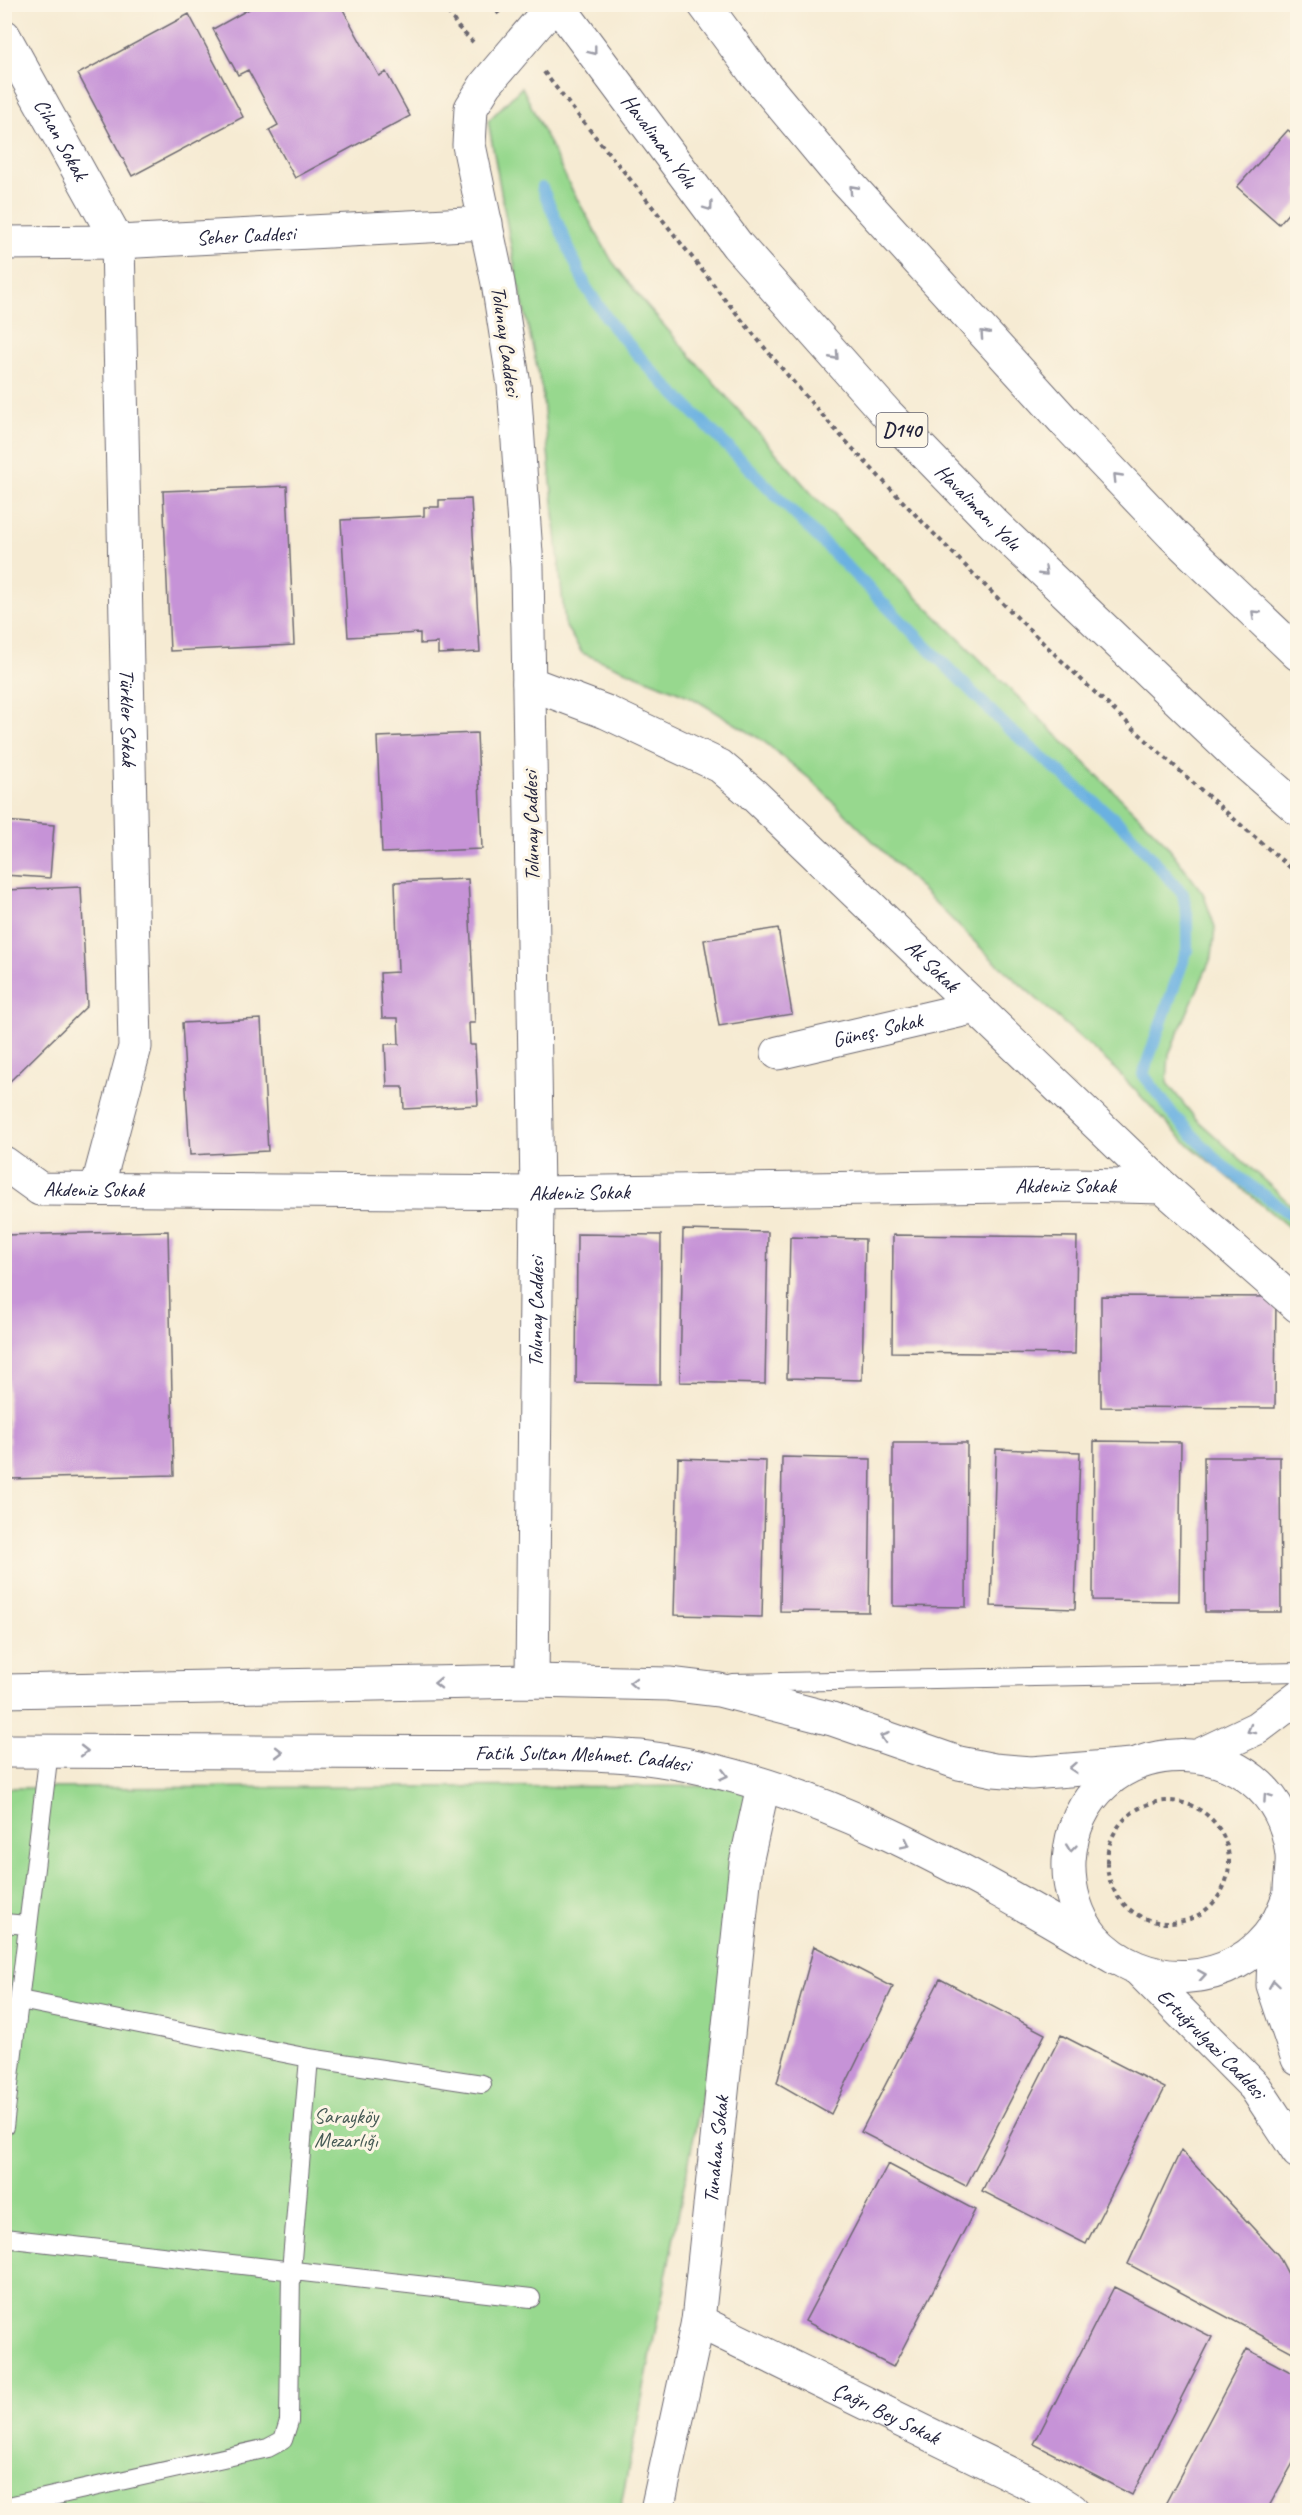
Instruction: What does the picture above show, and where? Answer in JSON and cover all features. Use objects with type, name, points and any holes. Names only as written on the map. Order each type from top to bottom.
[{"type":"main road","name":"Tolunay Caddesi","points":[[532,1682],[537,1193],[527,567],[518,423],[498,283],[469,145],[471,108],[499,69],[556,4]]},
{"type":"main road","name":"Havalimanı Yolu","points":[[556,4],[737,245],[887,414],[994,524],[1235,754],[1298,809]]},
{"type":"main road","points":[[704,4],[754,72],[834,168],[1050,406],[1172,534],[1298,654]]},
{"type":"main road","name":"Cihan Sokak","points":[[4,36],[118,242]]},
{"type":"main road","name":"Seher Caddesi","points":[[4,243],[118,242],[486,223]]},
{"type":"main road","name":"Türkler Sokak","points":[[97,1189],[135,1047],[118,242]]},
{"type":"main road","name":"Ak Sokak","points":[[529,683],[606,712],[720,766],[753,794],[1163,1187],[1298,1306]]},
{"type":"main road","name":"Güneş. Sokak","points":[[778,1053],[976,1007]]},
{"type":"main road","name":"Akdeniz Sokak","points":[[4,1163],[40,1189],[537,1193],[1076,1185],[1163,1187]]},
{"type":"main road","name":"Fatih Sultan Mehmet. Caddesi","points":[[4,1691],[532,1682],[669,1684],[719,1690],[832,1719],[959,1763],[994,1770],[1031,1773],[1132,1765],[1164,1755],[1200,1755],[1234,1767],[1263,1790],[1282,1820],[1292,1855],[1294,1883],[1275,1925],[1250,1954],[1216,1973],[1178,1979],[1128,1965],[997,1888],[853,1818],[763,1786],[640,1757],[558,1753],[4,1751]]},
{"type":"main road","name":"Fatih Sultan Mehmet. Caddesi","points":[[1200,1755],[1257,1728],[1298,1697]]},
{"type":"main road","name":"Fatih Sultan Mehmet. Caddesi","points":[[1128,1965],[1092,1936],[1076,1907],[1069,1874],[1071,1840],[1083,1809],[1104,1783],[1132,1765]]},
{"type":"main road","name":"Tunahan Sokak","points":[[657,2511],[698,2321],[746,1863],[763,1786]]},
{"type":"main road","points":[[1275,1925],[1273,1985],[1290,2024],[1298,2059]]},
{"type":"main road","name":"Ertuğrulgazi Caddesi","points":[[1128,1965],[1255,2087],[1298,2152]]},
{"type":"main road","name":"Çağrı Bey Sokak","points":[[698,2321],[1034,2498],[1072,2511]]},
{"type":"lane","points":[[669,1684],[1298,1672]]},
{"type":"lane","points":[[4,2127],[49,1751]]},
{"type":"lane","points":[[4,1923],[27,1925]]},
{"type":"lane","points":[[20,2000],[309,2058],[482,2084]]},
{"type":"lane","points":[[4,2507],[268,2448],[283,2440],[289,2421],[291,2271],[309,2058]]},
{"type":"lane","points":[[4,2238],[531,2298]]},
{"type":"path","points":[[442,4],[458,27],[499,69]]},
{"type":"path","points":[[1161,1800],[1181,1801],[1199,1808],[1214,1821],[1225,1837],[1230,1856],[1228,1876],[1221,1894],[1209,1908],[1193,1919],[1174,1924],[1155,1923],[1137,1916],[1122,1904],[1112,1888],[1107,1869],[1107,1850],[1114,1832],[1126,1816],[1142,1805],[1161,1800]]},
{"type":"green space","points":[[522,87],[571,188],[612,261],[646,305],[812,494],[1162,839],[1203,893],[1215,927],[1212,956],[1169,1054],[1167,1083],[1195,1118],[1297,1210],[1297,1234],[1181,1138],[1111,1065],[992,959],[810,779],[762,740],[691,697],[582,653],[565,625],[542,390],[515,268],[488,121]]},
{"type":"green space","name":"Sarayköy Mezarlığı","points":[[763,1786],[620,2510],[5,2510],[4,1788]]},
{"type":"building","points":[[258,4],[340,4],[379,76],[386,72],[410,116],[295,178],[269,130],[278,125],[248,70],[238,75],[213,29]]},
{"type":"building","points":[[189,14],[243,117],[132,176],[78,74]]},
{"type":"building","points":[[1288,130],[1298,138],[1298,202],[1279,224],[1237,187]]},
{"type":"building","points":[[287,486],[294,645],[170,651],[163,491]]},
{"type":"building","points":[[471,499],[480,652],[438,654],[438,643],[420,644],[420,633],[348,637],[341,520],[424,516],[424,507],[439,507],[439,500]]},
{"type":"building","points":[[477,733],[482,849],[382,853],[377,737]]},
{"type":"building","points":[[4,821],[54,825],[50,878],[4,875]]},
{"type":"building","points":[[468,879],[475,1023],[469,1023],[470,1045],[475,1045],[478,1105],[404,1109],[403,1087],[387,1087],[385,1044],[399,1044],[398,1018],[382,1018],[380,973],[398,972],[395,882]]},
{"type":"building","points":[[81,887],[87,1006],[4,1087],[4,890]]},
{"type":"building","points":[[778,928],[792,1014],[719,1026],[704,940]]},
{"type":"building","points":[[261,1019],[268,1151],[190,1155],[182,1023]]},
{"type":"building","points":[[683,1230],[768,1232],[765,1384],[680,1382]]},
{"type":"building","points":[[168,1231],[174,1475],[10,1479],[4,1235]]},
{"type":"building","points":[[577,1234],[661,1235],[660,1384],[576,1383]]},
{"type":"building","points":[[893,1235],[1077,1237],[1075,1354],[892,1352]]},
{"type":"building","points":[[790,1237],[865,1239],[862,1380],[787,1378]]},
{"type":"building","points":[[1101,1296],[1276,1297],[1275,1408],[1101,1407]]},
{"type":"building","points":[[1094,1441],[1181,1442],[1179,1601],[1093,1600]]},
{"type":"building","points":[[893,1443],[967,1443],[966,1607],[893,1606]]},
{"type":"building","points":[[996,1449],[1080,1452],[1075,1609],[991,1606]]},
{"type":"building","points":[[782,1457],[871,1459],[869,1612],[780,1611]]},
{"type":"building","points":[[1204,1457],[1280,1457],[1281,1612],[1205,1612]]},
{"type":"building","points":[[678,1458],[766,1461],[762,1617],[674,1615]]},
{"type":"building","points":[[814,1946],[893,1987],[831,2114],[777,2083]]},
{"type":"building","points":[[940,1979],[1045,2034],[966,2186],[861,2132]]},
{"type":"building","points":[[1061,2035],[1165,2088],[1086,2244],[982,2191]]},
{"type":"building","points":[[1181,2150],[1278,2255],[1298,2293],[1298,2355],[1128,2264]]},
{"type":"building","points":[[888,2164],[975,2210],[893,2367],[805,2321]]},
{"type":"building","points":[[1114,2287],[1212,2337],[1132,2495],[1034,2444]]},
{"type":"building","points":[[1247,2349],[1298,2376],[1298,2454],[1267,2510],[1162,2510]]},
{"type":"waterway","points":[[542,188],[586,287],[613,327],[654,373],[1008,728],[1125,828],[1183,894],[1187,914],[1187,950],[1143,1074],[1174,1116],[1222,1165],[1298,1220]]}]
